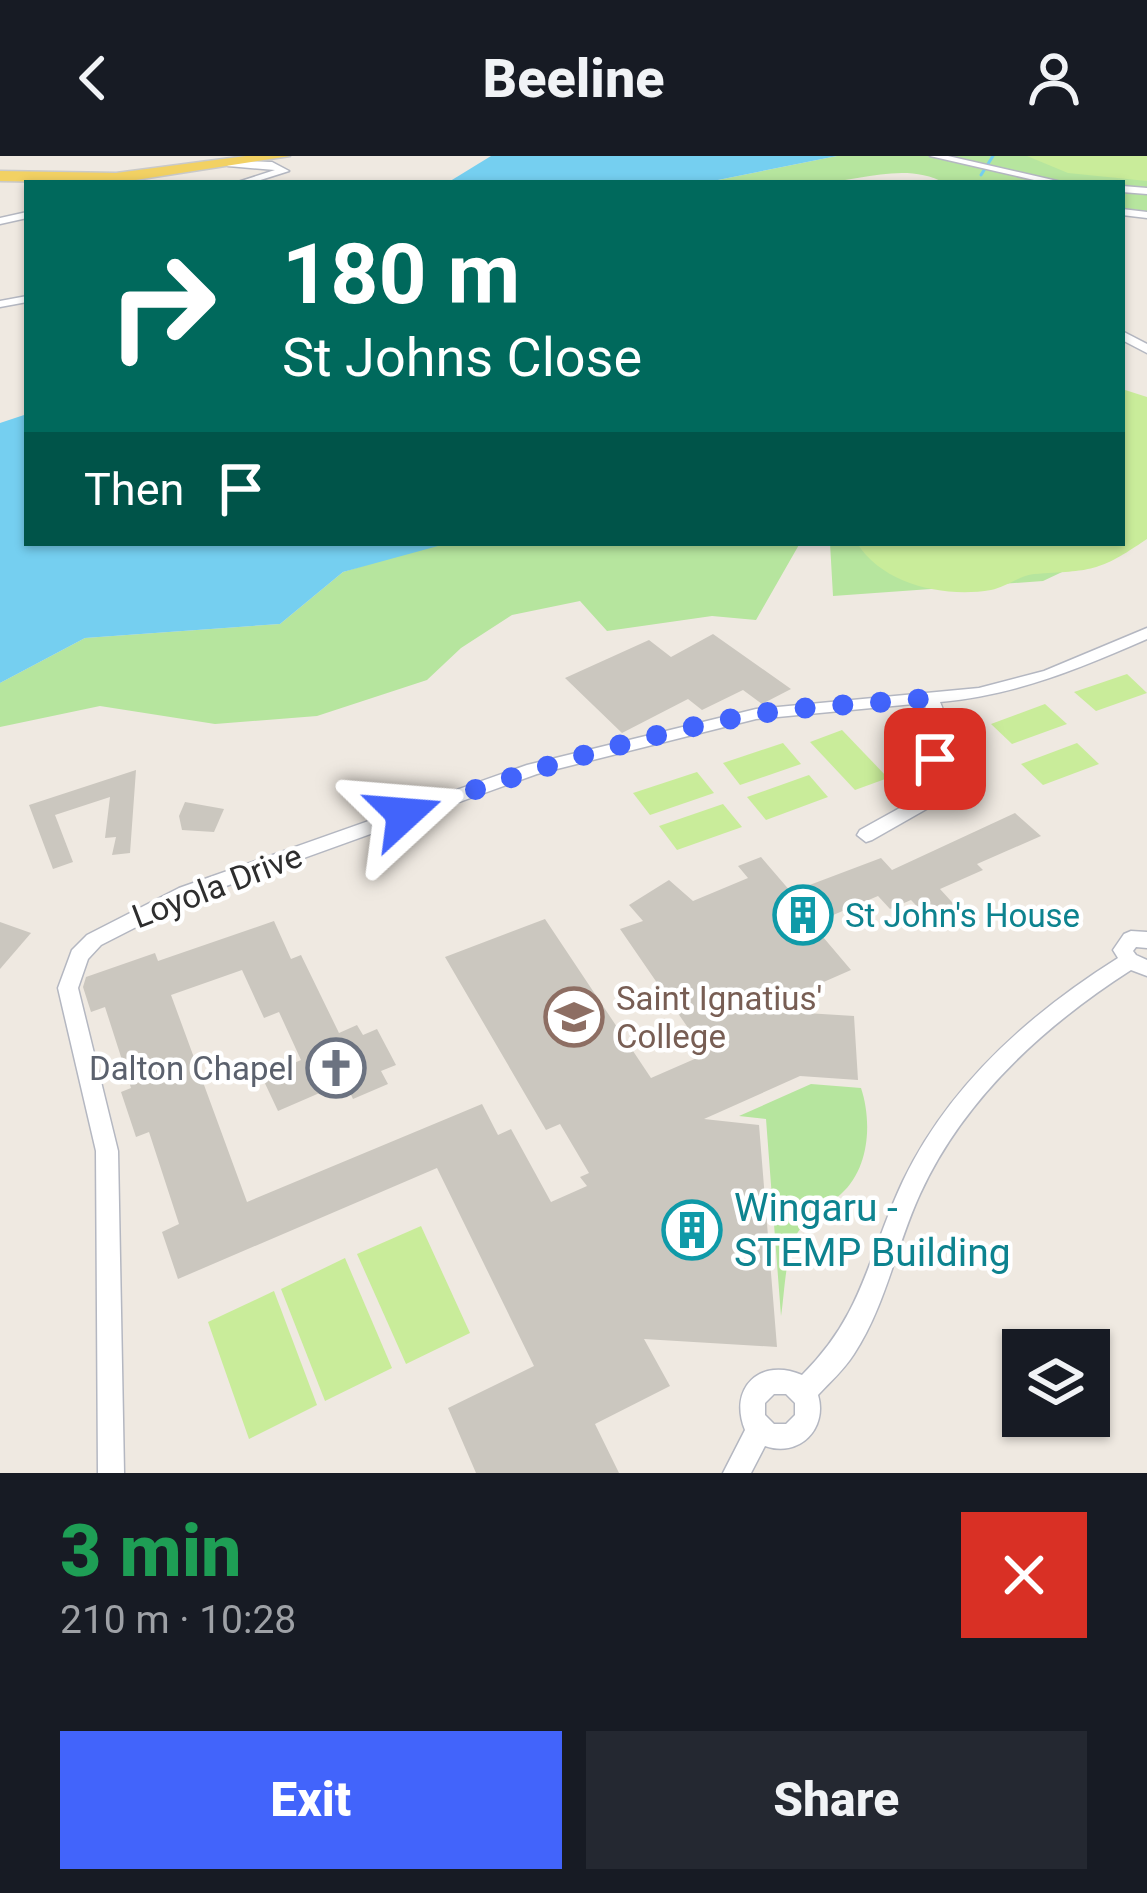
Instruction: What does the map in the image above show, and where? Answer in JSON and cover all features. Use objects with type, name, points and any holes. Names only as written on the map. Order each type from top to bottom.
[{"type":"main road","points":[[0,173],[92,179],[234,160],[282,160]]},
{"type":"street","points":[[934,156],[1047,180]]},
{"type":"street","points":[[245,180],[282,160]]},
{"type":"street","name":"Loyola Drive","points":[[111,1473],[107,1150],[69,1001],[76,962],[86,947],[121,922],[186,892],[533,769],[756,714],[1016,685],[1147,633]]},
{"type":"street","points":[[866,835],[924,803],[940,733],[938,709],[930,698]]},
{"type":"street","points":[[802,1394],[847,1344],[914,1181],[947,1128],[1017,1044],[1099,978],[1138,964],[1123,950],[1126,941],[1147,940]]},
{"type":"street","points":[[778,1380],[802,1394],[808,1409],[803,1428],[783,1438],[761,1428],[751,1407],[759,1387],[778,1380]]},
{"type":"street","points":[[736,1473],[761,1428]]},
{"type":"green space","points":[[837,156],[1147,156],[1147,211],[1125,208],[1125,180],[937,180],[898,173],[841,180],[718,180]]},
{"type":"green space","points":[[1027,156],[1147,156],[1147,181],[1068,173]]},
{"type":"green space","points":[[1125,390],[1147,397],[1147,539],[1116,558],[1082,570],[1029,575],[991,590],[954,592],[916,585],[868,557],[859,546],[1125,546]]},
{"type":"green space","points":[[428,546],[798,546],[756,620],[712,616],[607,631],[580,601],[512,615],[461,648],[427,680],[317,716],[215,724],[100,706],[0,727],[0,683],[85,638],[280,624],[343,572]]},
{"type":"green space","points":[[830,546],[1117,546],[1043,581],[833,596]]},
{"type":"green space","points":[[1127,674],[1147,693],[1096,711],[1074,692]]},
{"type":"green space","points":[[1045,704],[1067,724],[1012,744],[991,724]]},
{"type":"green space","points":[[842,730],[888,778],[855,790],[810,742]]},
{"type":"green space","points":[[783,743],[801,764],[740,785],[723,763]]},
{"type":"green space","points":[[1077,743],[1099,764],[1043,785],[1021,764]]},
{"type":"green space","points":[[697,772],[714,793],[650,815],[633,793]]},
{"type":"green space","points":[[809,775],[828,797],[766,820],[747,797]]},
{"type":"green space","points":[[723,804],[742,827],[677,850],[659,826]]},
{"type":"green space","points":[[811,1084],[861,1088],[866,1144],[851,1183],[798,1232],[788,1261],[781,1316],[766,1119],[739,1116]]},
{"type":"green space","points":[[421,1226],[470,1333],[406,1364],[357,1254]]},
{"type":"green space","points":[[345,1258],[392,1368],[325,1401],[281,1289]]},
{"type":"green space","points":[[274,1291],[317,1405],[249,1439],[208,1322]]},
{"type":"water","points":[[491,156],[837,156],[718,180],[452,180]]},
{"type":"water","points":[[24,415],[24,546],[438,546],[343,572],[280,624],[85,638],[0,683],[0,423]]},
{"type":"building","points":[[713,634],[791,689],[762,704],[743,690],[702,710],[688,699],[622,733],[565,678],[649,640],[671,657]]},
{"type":"building","points":[[136,770],[130,853],[112,855],[116,837],[105,838],[110,797],[55,815],[73,862],[53,869],[29,805]]},
{"type":"building","points":[[185,802],[224,809],[214,832],[182,830],[179,816]]},
{"type":"building","points":[[1015,813],[1041,836],[977,864],[983,870],[940,889],[961,912],[934,924],[911,900],[890,909],[878,896],[812,924],[851,970],[760,1010],[854,1016],[858,1080],[800,1076],[704,1119],[759,1125],[777,1347],[644,1339],[670,1386],[595,1424],[619,1473],[476,1473],[448,1408],[534,1366],[437,1168],[178,1279],[162,1232],[179,1224],[149,1132],[136,1137],[121,1092],[131,1088],[105,1007],[91,1012],[83,987],[86,977],[155,953],[158,961],[274,921],[291,959],[301,955],[339,1033],[357,1025],[363,1035],[377,1029],[396,1065],[381,1071],[388,1084],[353,1099],[345,1082],[278,1111],[262,1077],[301,1060],[279,1012],[264,1018],[242,970],[171,995],[247,1202],[482,1104],[498,1135],[511,1129],[551,1202],[587,1186],[580,1177],[589,1173],[560,1124],[546,1130],[445,957],[545,919],[651,1078],[706,1054],[620,929],[643,921],[629,905],[669,880],[693,901],[748,878],[738,866],[761,857],[791,892],[881,858],[892,870]]},
{"type":"building","points":[[0,922],[31,933],[0,969]]},
{"type":"waterway","points":[[981,175],[993,156]]},
{"type":"place","name":"St John's House","points":[[803,915]]},
{"type":"place","name":"Saint Ignatius' College","points":[[574,1017]]},
{"type":"place","name":"Dalton Chapel","points":[[336,1068]]},
{"type":"place","name":"Wingaru - STEMP Building","points":[[692,1230]]},
{"type":"route","points":[[404,814],[584,754],[756,714],[930,698],[940,721],[935,759]]}]
